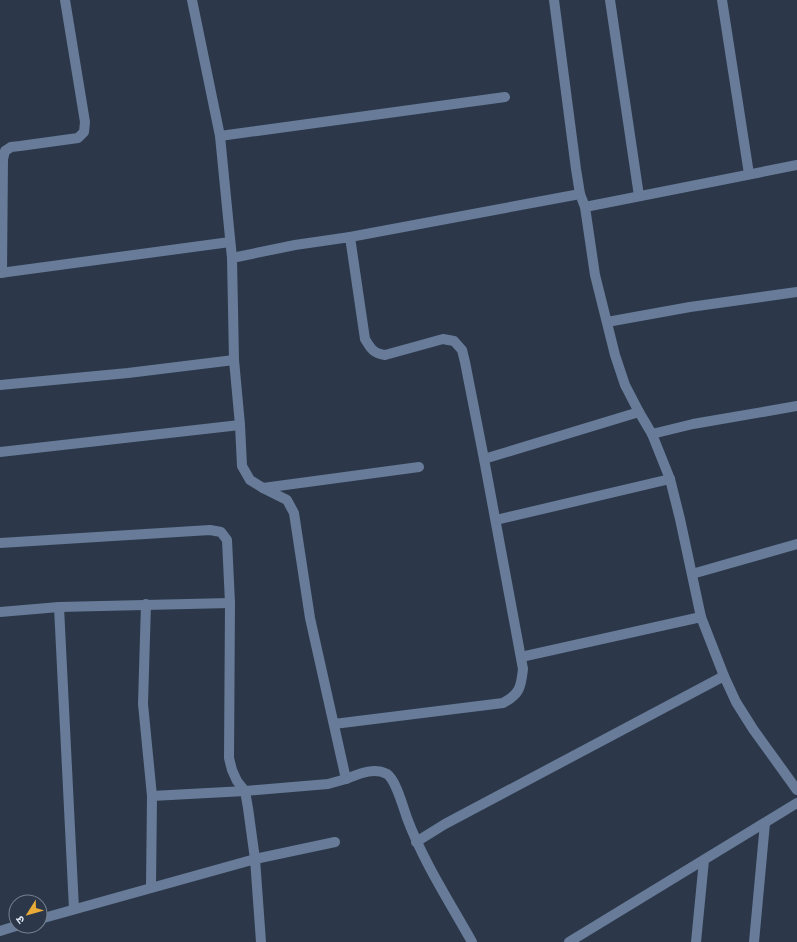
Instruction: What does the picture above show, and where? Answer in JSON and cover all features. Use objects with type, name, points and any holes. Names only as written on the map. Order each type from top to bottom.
[{"type":"street","points":[[65,0],[85,122],[84,132],[78,138],[11,147],[5,151],[3,158],[1,273],[230,242]]},
{"type":"street","points":[[192,0],[220,136],[232,258],[234,360],[242,466],[250,480],[287,500],[294,513],[310,618],[346,779]]},
{"type":"street","points":[[554,0],[580,194],[584,207],[595,274],[615,355],[625,385],[652,434],[670,479],[701,617],[724,676],[736,702],[753,729],[797,790]]},
{"type":"street","points":[[610,0],[639,196]]},
{"type":"street","points":[[722,0],[749,174]]},
{"type":"street","points":[[220,136],[505,98]]},
{"type":"street","points":[[584,207],[797,165]]},
{"type":"street","points":[[232,258],[295,245],[350,237],[580,194]]},
{"type":"street","points":[[334,724],[503,703],[512,698],[521,686],[523,669],[496,520],[462,350],[454,341],[443,339],[385,355],[377,354],[370,348],[365,339],[350,237]]},
{"type":"street","points":[[608,322],[690,307],[797,292]]},
{"type":"street","points":[[0,385],[128,373],[234,360]]},
{"type":"street","points":[[652,434],[693,424],[797,406]]},
{"type":"street","points":[[484,459],[639,412]]},
{"type":"street","points":[[0,452],[240,425]]},
{"type":"street","points":[[263,488],[420,467]]},
{"type":"street","points":[[496,520],[670,479]]},
{"type":"street","points":[[0,543],[210,530],[221,532],[227,540],[230,603],[229,758],[232,770],[245,791],[248,808],[255,859],[261,942]]},
{"type":"street","points":[[692,574],[797,544]]},
{"type":"street","points":[[0,612],[59,607],[230,603]]},
{"type":"street","points":[[146,604],[144,704],[152,796],[151,887]]},
{"type":"street","points":[[59,607],[74,909]]},
{"type":"street","points":[[521,657],[701,617]]},
{"type":"street","points":[[416,842],[445,824],[724,676]]},
{"type":"street","points":[[152,796],[245,791],[328,784],[366,772],[378,770],[388,775],[395,786],[416,842],[472,942]]},
{"type":"street","points":[[570,942],[797,803]]},
{"type":"street","points":[[754,942],[765,822]]},
{"type":"street","points":[[48,917],[255,859],[335,842]]},
{"type":"street","points":[[696,942],[704,860]]}]
